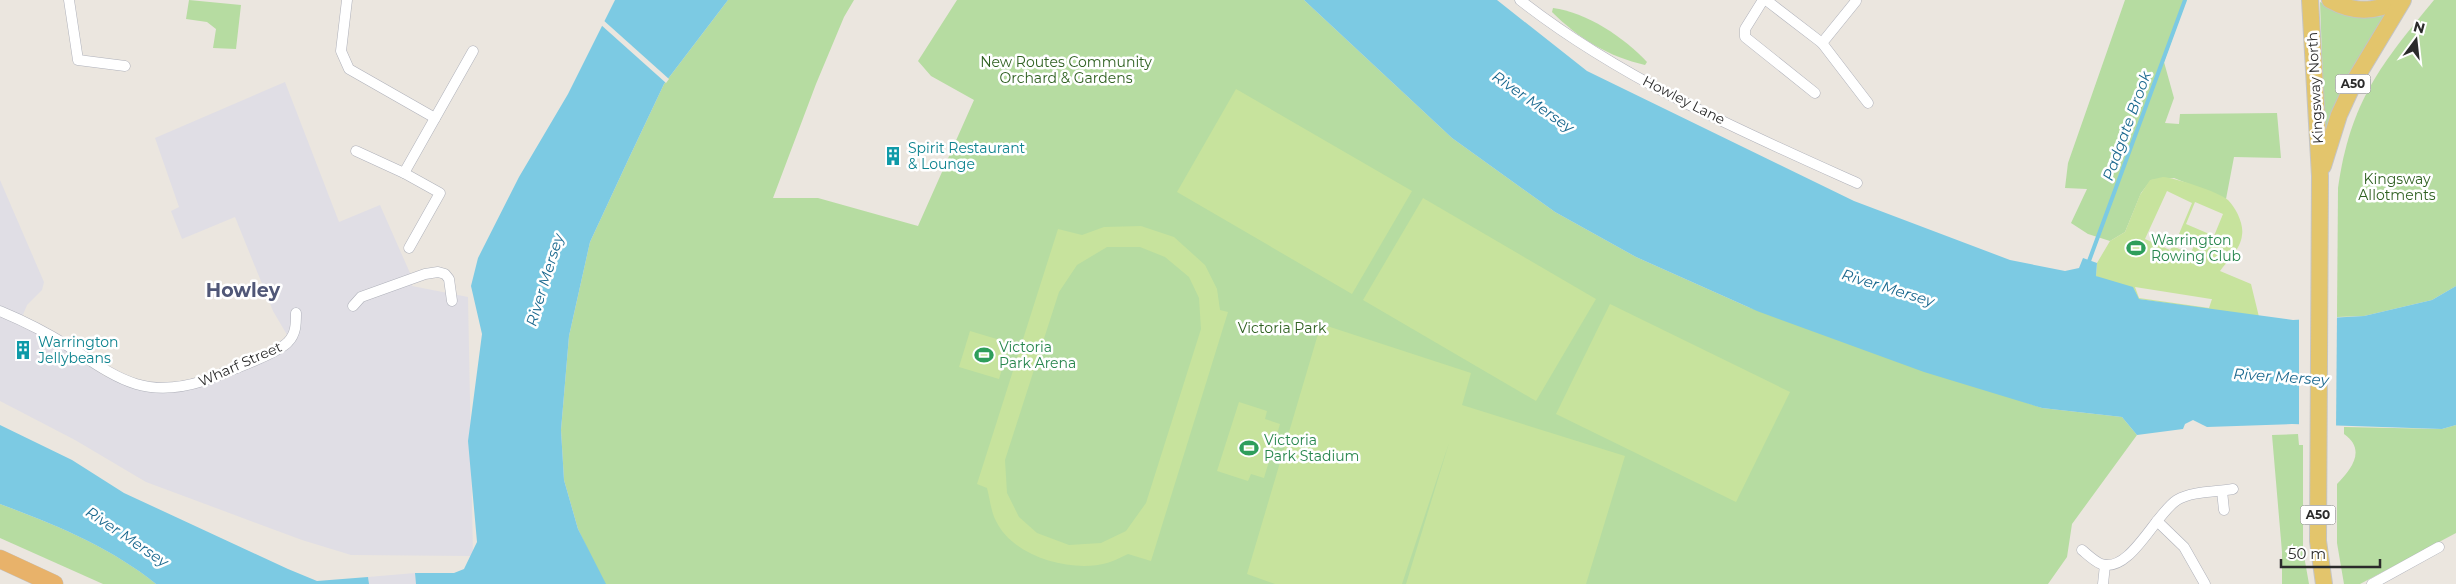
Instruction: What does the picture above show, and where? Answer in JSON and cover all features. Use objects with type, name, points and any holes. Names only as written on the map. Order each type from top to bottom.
[{"type":"highway","points":[[0,558],[54,584]]},
{"type":"main road","name":"Kingsway North","points":[[2310,0],[2320,176],[2318,541],[2324,584]]},
{"type":"main road","points":[[2330,0],[2341,6],[2360,11],[2379,9],[2398,0]]},
{"type":"main road","name":"Kingsway North","points":[[2320,176],[2339,115],[2356,78],[2403,0]]},
{"type":"street","points":[[69,0],[78,60],[125,66]]},
{"type":"street","points":[[347,0],[341,51],[350,69],[435,118]]},
{"type":"street","name":"Howley Lane","points":[[1520,0],[1571,38],[1610,62],[1739,129],[1858,183]]},
{"type":"street","points":[[1815,93],[1744,37],[1744,29],[1765,0],[1822,43],[1868,103]]},
{"type":"street","points":[[1822,43],[1856,2]]},
{"type":"street","points":[[404,173],[473,51]]},
{"type":"street","points":[[356,151],[404,173],[440,193],[409,248]]},
{"type":"street","points":[[354,306],[361,297],[438,272],[444,274],[449,279],[452,301]]},
{"type":"street","name":"Wharf Street","points":[[0,311],[48,334],[118,379],[160,388],[190,385],[203,381],[280,348],[287,343],[295,330],[296,313]]},
{"type":"street","points":[[2082,550],[2096,561],[2105,565],[2118,563],[2123,560],[2172,504],[2180,498],[2234,490]]},
{"type":"street","points":[[2222,491],[2224,510]]},
{"type":"street","points":[[2157,521],[2184,547],[2205,584]]},
{"type":"street","points":[[2372,584],[2439,546]]},
{"type":"street","points":[[2103,584],[2105,565]]},
{"type":"shaded area","points":[[285,82],[339,222],[380,205],[410,273],[412,286],[468,297],[473,556],[351,555],[302,540],[146,482],[75,440],[0,401],[0,180],[44,282],[42,290],[27,305],[20,322],[66,349],[104,376],[144,389],[224,375],[293,345],[273,311],[235,217],[182,239],[171,211],[179,207],[155,138]]},
{"type":"shaded area","points":[[415,573],[416,584],[369,584],[368,577]]},
{"type":"green space","points":[[189,0],[241,5],[236,49],[213,48],[216,29],[207,22],[186,19]]},
{"type":"green space","name":"Victoria Park","points":[[728,0],[854,0],[844,17],[816,84],[773,198],[818,198],[918,226],[974,100],[931,76],[918,61],[957,0],[1304,0],[1452,138],[1555,212],[1636,257],[1748,307],[2042,408],[2122,417],[2137,435],[2072,524],[2067,557],[2048,584],[604,584],[578,529],[564,480],[561,430],[569,336],[590,242],[664,84]]},
{"type":"green space","points":[[2125,0],[2186,0],[2164,62],[2174,98],[2165,123],[2179,124],[2180,114],[2277,113],[2281,158],[2234,157],[2226,199],[2174,178],[2151,180],[2141,193],[2125,232],[2110,241],[2088,234],[2071,223],[2087,189],[2065,188],[2068,163]]},
{"type":"green space","name":"Kingsway Allotments","points":[[2434,0],[2456,0],[2456,286],[2432,300],[2364,316],[2337,317],[2338,188],[2343,158],[2351,131],[2360,108],[2383,65]]},
{"type":"green space","points":[[2320,2],[2336,11],[2352,16],[2377,17],[2387,15],[2325,135]]},
{"type":"green space","points":[[1553,8],[1566,10],[1604,27],[1628,44],[1647,62],[1645,65],[1607,52],[1572,30],[1552,12]]},
{"type":"green space","points":[[1236,89],[1412,191],[1352,294],[1177,192]]},
{"type":"green space","name":"Warrington Rowing Club","points":[[2163,177],[2187,183],[2216,193],[2231,203],[2241,221],[2242,235],[2236,250],[2220,271],[2251,284],[2259,317],[2139,299],[2096,276],[2097,263],[2110,241],[2125,232],[2140,195],[2150,180]],"holes":[[[2167,191],[2192,203],[2179,234],[2196,242],[2190,254],[2173,246],[2170,250],[2145,239]],[[2195,202],[2223,214],[2214,236],[2186,224]],[[2135,287],[2212,299],[2209,308],[2139,298]]]},
{"type":"green space","points":[[1423,198],[1596,299],[1536,401],[1363,300]]},
{"type":"green space","points":[[1141,226],[1174,237],[1205,265],[1217,289],[1220,310],[1228,312],[1151,561],[1128,554],[1107,563],[1093,566],[1077,566],[1045,559],[1029,553],[1016,544],[1004,534],[996,521],[987,488],[977,484],[1058,229],[1082,235],[1104,227]],"holes":[[[1107,247],[1140,247],[1165,257],[1189,277],[1199,298],[1201,329],[1146,503],[1126,531],[1101,543],[1069,545],[1037,533],[1019,517],[1007,493],[1005,460],[1059,292],[1077,265]]]},
{"type":"green space","points":[[1610,304],[1790,392],[1736,502],[1556,414]]},
{"type":"green space","points":[[1321,324],[1471,373],[1462,405],[1625,456],[1586,584],[1406,584],[1449,443],[1402,584],[1275,584],[1247,574]]},
{"type":"green space","name":"Victoria Park Arena","points":[[970,331],[1010,343],[999,379],[959,367]]},
{"type":"green space","name":"Victoria Park Stadium","points":[[1239,402],[1267,411],[1265,419],[1280,424],[1264,478],[1251,474],[1248,481],[1217,471]]},
{"type":"green space","points":[[2456,425],[2456,533],[2360,584],[2344,584],[2337,543],[2337,484],[2347,473],[2356,453],[2351,440],[2344,434],[2344,427],[2442,429]]},
{"type":"green space","points":[[2298,434],[2299,445],[2303,445],[2303,550],[2309,584],[2282,584],[2282,552],[2272,435]]},
{"type":"green space","points":[[0,504],[41,520],[102,548],[156,584],[103,584],[0,538]]},
{"type":"water","name":"River Mersey","points":[[615,0],[728,0],[664,84],[590,242],[569,336],[561,430],[564,480],[578,529],[606,584],[416,584],[415,573],[454,573],[464,569],[477,542],[468,441],[482,334],[471,286],[478,258],[519,177],[568,94]]},
{"type":"water","name":"River Mersey","points":[[1304,0],[1497,0],[1587,71],[1854,201],[2010,260],[2065,271],[2079,268],[2083,258],[2097,263],[2096,276],[2133,287],[2139,299],[2293,320],[2364,316],[2432,300],[2456,286],[2456,425],[2442,429],[2292,424],[2207,427],[2193,420],[2185,424],[2183,429],[2137,435],[2122,417],[2042,408],[1924,372],[1757,311],[1636,257],[1555,212],[1452,138]]},
{"type":"water","name":"River Mersey","points":[[0,425],[72,460],[124,493],[288,569],[317,581],[368,577],[369,584],[156,584],[102,548],[41,520],[0,504]]},
{"type":"pier","points":[[602,19],[669,79],[666,83],[600,24]]},
{"type":"pier","points":[[2337,315],[2336,429],[2299,427],[2299,317]]},
{"type":"waterway","name":"Padgate Brook","points":[[2089,261],[2185,0]]},
{"type":"place","name":"Spirit Restaurant & Lounge","points":[[893,156]]},
{"type":"place","name":"Warrington Rowing Club","points":[[2136,248]]},
{"type":"place","name":"Warrington Jellybeans","points":[[23,350]]},
{"type":"place","name":"Victoria Park Arena","points":[[984,355]]},
{"type":"place","name":"Victoria Park Stadium","points":[[1249,448]]},
{"type":"district","name":"Howley","points":[[243,290]]},
{"type":"park label","name":"New Routes Community Orchard & Gardens","points":[[1066,70]]}]
